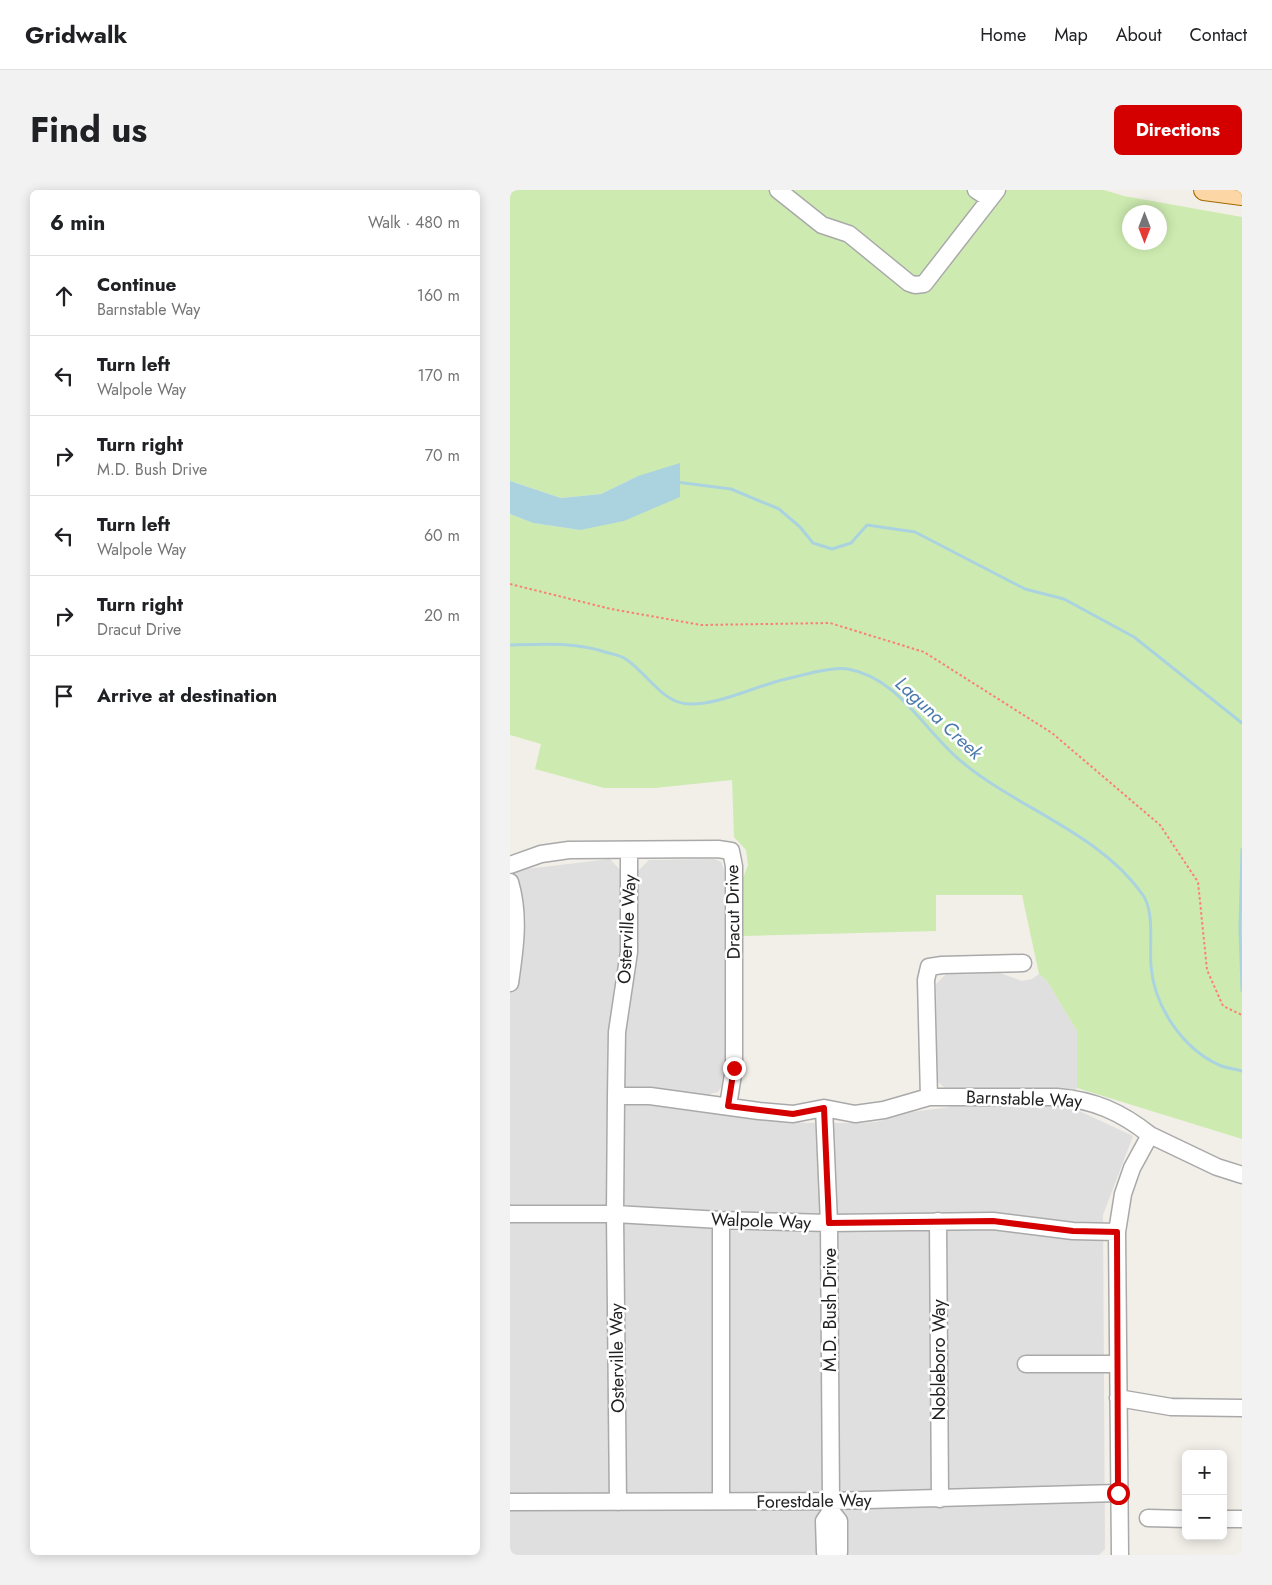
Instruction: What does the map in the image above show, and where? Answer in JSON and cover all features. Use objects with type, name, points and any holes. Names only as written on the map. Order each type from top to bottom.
[{"type":"main road","points":[[1204,190],[1242,195]]},
{"type":"street","points":[[778,190],[822,225],[849,234],[909,283],[915,285],[924,284],[994,195],[976,190]]},
{"type":"street","name":"Dracut Drive","points":[[510,865],[541,854],[568,850],[718,849],[731,851],[734,866],[734,1068],[728,1106]]},
{"type":"street","name":"Osterville Way","points":[[616,1096],[617,1032],[629,952],[630,851]]},
{"type":"street","points":[[510,882],[515,897],[516,920],[515,952],[510,983]]},
{"type":"street","points":[[930,1097],[926,980],[930,967],[1023,963]]},
{"type":"street","points":[[615,1214],[616,1096],[658,1096],[793,1114],[824,1108]]},
{"type":"street","name":"Barnstable Way","points":[[824,1108],[854,1114],[884,1110],[930,1097],[1057,1097],[1077,1099],[1093,1102],[1113,1111],[1137,1124],[1150,1135],[1217,1167],[1242,1175]]},
{"type":"street","name":"M.D. Bush Drive","points":[[824,1108],[829,1223],[831,1506],[824,1521],[825,1552],[828,1555]]},
{"type":"street","points":[[1120,1555],[1117,1232],[1123,1194],[1132,1168],[1150,1135]]},
{"type":"street","name":"Walpole Way","points":[[510,1214],[615,1214],[721,1220],[829,1223],[993,1221],[1073,1231],[1117,1232]]},
{"type":"street","name":"Osterville Way","points":[[615,1214],[618,1502]]},
{"type":"street","points":[[721,1220],[722,1502]]},
{"type":"street","name":"Nobleboro Way","points":[[938,1221],[940,1499]]},
{"type":"street","points":[[1026,1364],[1117,1364]]},
{"type":"street","points":[[1118,1398],[1171,1407],[1242,1408]]},
{"type":"street","name":"Forestdale Way","points":[[510,1502],[722,1502],[831,1506],[940,1499],[1118,1493]]},
{"type":"street","name":"M.D. Bush Drive","points":[[831,1506],[839,1521],[839,1552],[835,1555]]},
{"type":"street","points":[[1148,1518],[1182,1519]]},
{"type":"street","points":[[1227,1519],[1242,1519]]},
{"type":"path","points":[[510,584],[611,608],[702,625],[830,623],[924,652],[1052,734],[1160,825],[1198,882],[1206,970],[1223,1006],[1242,1015]]},
{"type":"shaded area","points":[[610,859],[621,871],[639,870],[649,860],[714,859],[721,862],[724,869],[725,1059],[722,1086],[718,1092],[710,1094],[707,1112],[807,1123],[854,1123],[876,1122],[912,1112],[949,1107],[946,1089],[937,1081],[936,984],[946,974],[1000,973],[1022,981],[1032,979],[1039,974],[1047,981],[1077,1031],[1075,1109],[1133,1136],[1103,1215],[1105,1549],[1099,1555],[510,1555],[510,874],[526,869]]},
{"type":"green space","points":[[510,190],[1104,190],[1124,196],[1242,217],[1242,1139],[1077,1088],[1077,1031],[1047,981],[1039,974],[1022,895],[936,895],[936,931],[742,936],[743,878],[748,865],[746,850],[734,837],[732,780],[655,788],[604,788],[535,769],[541,744],[510,735],[510,514],[533,523],[580,530],[638,476],[601,494],[561,498],[510,481]]},
{"type":"water","points":[[680,463],[680,497],[624,521],[580,530],[533,523],[510,514],[510,481],[561,498],[601,494],[638,476]]},
{"type":"waterway","name":"Laguna Creek","points":[[676,482],[731,489],[779,509],[800,527],[813,543],[832,549],[851,543],[867,525],[915,532],[1025,589],[1064,599],[1134,637],[1242,723]]},
{"type":"waterway","name":"Laguna Creek","points":[[510,645],[570,645],[620,656],[632,663],[662,693],[679,703],[700,704],[712,702],[782,680],[840,668],[866,674],[882,683],[897,694],[962,762],[1008,794],[1081,838],[1104,854],[1125,873],[1147,902],[1151,930],[1153,981],[1164,1010],[1172,1024],[1182,1037],[1206,1058],[1219,1065],[1242,1071]]},
{"type":"waterway","name":"Laguna Creek","points":[[1242,849],[1240,928],[1242,991]]},
{"type":"route","points":[[734,1068],[728,1106],[793,1114],[824,1108],[829,1223],[993,1221],[1015,1222],[1073,1231],[1117,1232],[1118,1493]]}]
